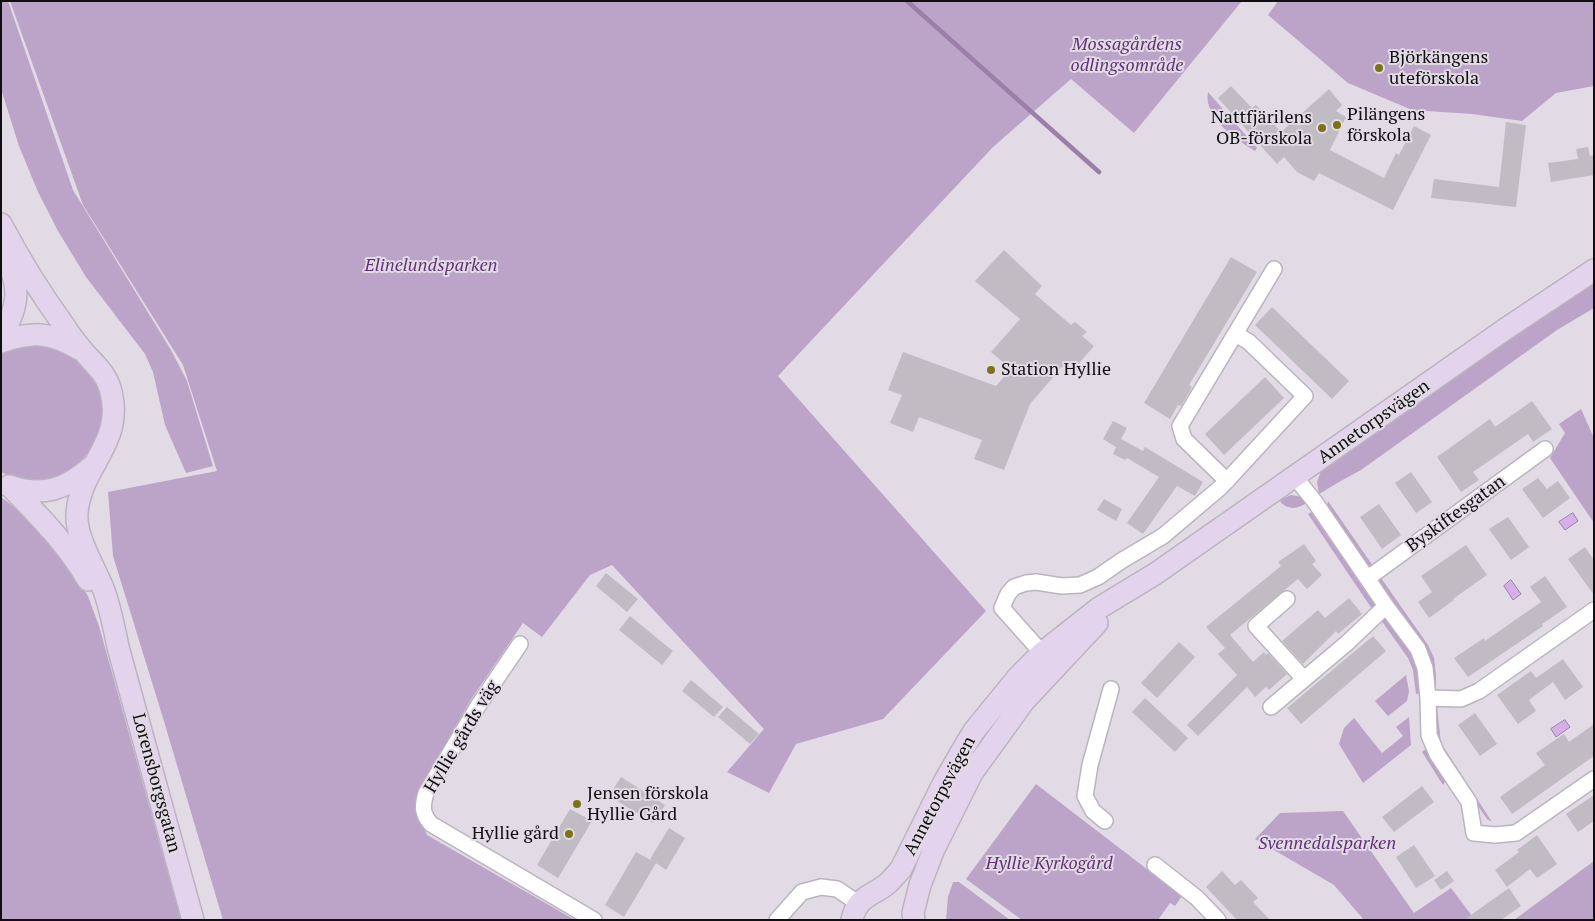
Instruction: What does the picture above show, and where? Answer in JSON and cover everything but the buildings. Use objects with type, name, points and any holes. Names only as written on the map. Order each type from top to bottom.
[{"type":"main road","name":"Lorensborgsgatan","points":[[1,224],[31,278],[65,328],[102,372],[109,386],[113,418],[110,433],[104,449],[86,480],[80,497],[77,514],[78,529],[103,590],[112,619],[193,920]]},
{"type":"main road","points":[[1,245],[13,274],[17,293],[9,324],[1,337]]},
{"type":"main road","name":"Annetorpsvägen","points":[[913,916],[920,885],[934,849],[972,773],[1024,701],[1050,659],[1099,608],[1155,574],[1504,330],[1594,270]]},
{"type":"main road","name":"Lorensborgsgatan","points":[[1,342],[18,336],[42,334],[68,342],[84,352]]},
{"type":"main road","name":"Lorensborgsgatan","points":[[6,484],[23,490],[39,492],[56,489],[70,484],[94,464]]},
{"type":"main road","name":"Lorensborgsgatan","points":[[6,484],[47,524],[77,561],[101,607],[118,646]]},
{"type":"main road","name":"Annetorpsvägen","points":[[855,911],[866,896],[894,878],[900,869],[944,782],[974,732],[1018,677],[1050,659]]},
{"type":"main road","name":"Annetorpsvägen","points":[[876,891],[897,894],[908,903],[913,916]]},
{"type":"street","points":[[1227,481],[1184,439],[1180,426],[1274,269]]},
{"type":"street","points":[[1050,659],[1002,608],[1008,594],[1014,587],[1036,582],[1062,586],[1080,585],[1098,578],[1121,561],[1164,536],[1227,481],[1305,396],[1249,342],[1236,334]]},
{"type":"street","name":"Byskiftesgatan","points":[[1368,578],[1545,449]]},
{"type":"street","points":[[1295,477],[1315,502],[1386,606],[1418,649],[1426,668],[1429,735],[1437,754],[1470,802],[1474,833],[1495,835],[1516,833],[1594,779]]},
{"type":"street","points":[[1287,599],[1256,626],[1304,679]]},
{"type":"street","points":[[1271,707],[1347,644],[1386,606]]},
{"type":"street","points":[[1428,698],[1462,699],[1479,690],[1594,610]]},
{"type":"street","name":"Hyllie gårds väg","points":[[520,644],[474,712],[429,788],[423,801],[423,810],[431,824],[594,920]]},
{"type":"street","points":[[1105,821],[1094,811],[1085,796],[1090,765],[1110,689]]},
{"type":"street","points":[[1155,865],[1196,898],[1218,920]]},
{"type":"street","points":[[777,920],[802,892],[822,887],[837,889],[855,911]]},
{"type":"green space","points":[[1,1],[8,1],[73,190],[171,350],[187,381],[213,466],[186,473],[165,425],[153,372],[145,354],[86,277],[58,231],[38,192],[19,146],[1,89]]},
{"type":"green space","points":[[10,1],[1242,1],[1134,133],[1071,79],[993,147],[778,376],[986,611],[883,719],[796,744],[769,793],[727,772],[764,729],[612,565],[590,575],[542,637],[523,623],[470,701],[417,795],[416,812],[427,835],[575,920],[223,920],[113,556],[108,492],[217,471],[183,365],[83,205]]},
{"type":"green space","points":[[1278,1],[1594,1],[1594,86],[1556,93],[1522,121],[1472,114],[1412,110],[1348,83],[1268,15]]},
{"type":"green space","points":[[1208,92],[1257,148],[1255,151],[1222,127],[1211,110]]},
{"type":"green space","points":[[1594,283],[1594,308],[1557,330],[1361,470],[1319,494],[1317,482],[1321,471],[1514,334]]},
{"type":"green space","points":[[23,345],[49,345],[64,351],[85,367],[99,389],[103,412],[99,434],[87,454],[70,469],[49,479],[26,480],[1,472],[1,353]]},
{"type":"green space","points":[[1581,409],[1594,438],[1594,523],[1550,458],[1565,433],[1559,424]]},
{"type":"green space","points":[[1291,495],[1302,497],[1307,503],[1294,508],[1287,507],[1281,503],[1280,500]]},
{"type":"green space","points":[[1,497],[14,507],[57,549],[88,596],[99,626],[181,920],[1,920]]},
{"type":"green space","points":[[1328,501],[1373,566],[1367,565],[1327,507]]},
{"type":"green space","points":[[1311,512],[1376,606],[1372,609],[1308,514]]},
{"type":"green space","points":[[1381,578],[1428,645],[1434,658],[1436,691],[1432,688],[1378,584]]},
{"type":"green space","points":[[1387,619],[1410,651],[1418,671],[1420,693],[1416,694],[1413,670],[1408,658],[1381,620]]},
{"type":"green space","points":[[1406,675],[1409,691],[1407,701],[1388,716],[1375,701]]},
{"type":"green space","points":[[1437,707],[1441,743],[1492,822],[1487,819],[1441,751],[1436,732],[1435,708]]},
{"type":"green space","points":[[1409,717],[1411,745],[1363,783],[1339,744],[1344,728],[1354,718],[1382,753],[1403,736],[1396,727]]},
{"type":"green space","points":[[1427,748],[1447,779],[1443,785],[1422,752]]},
{"type":"green space","name":"Hyllie Kyrkogård","points":[[1036,784],[1182,896],[1175,906],[1170,903],[1158,920],[1022,920],[966,879]]},
{"type":"green space","name":"Svennedalsparken","points":[[1343,811],[1414,913],[1451,888],[1475,920],[1364,920],[1334,885],[1255,839],[1280,813]]},
{"type":"green space","points":[[1594,861],[1594,920],[1514,920]]},
{"type":"green space","points":[[953,882],[959,882],[1010,920],[946,920],[948,897]]},
{"type":"shaded area","points":[[1573,513],[1578,521],[1565,530],[1559,522]]},
{"type":"shaded area","points":[[1511,580],[1521,594],[1513,600],[1504,586]]},
{"type":"shaded area","points":[[1565,720],[1570,727],[1556,737],[1551,729]]},
{"type":"waterway","points":[[907,1],[1099,172]]},
{"type":"place","name":"Björkängens uteförskola","points":[[1379,68]]},
{"type":"place","name":"Pilängens förskola","points":[[1337,125]]},
{"type":"place","name":"Nattfjärilens OB-förskola","points":[[1322,128]]},
{"type":"place","name":"Station Hyllie","points":[[991,370]]},
{"type":"place","name":"Jensen förskola Hyllie Gård","points":[[577,804]]},
{"type":"place","name":"Hyllie gård","points":[[569,834]]},
{"type":"park label","name":"Mossagårdens odlingsområde","points":[[1127,55]]},
{"type":"park label","name":"Elinelundsparken","points":[[431,266]]}]
